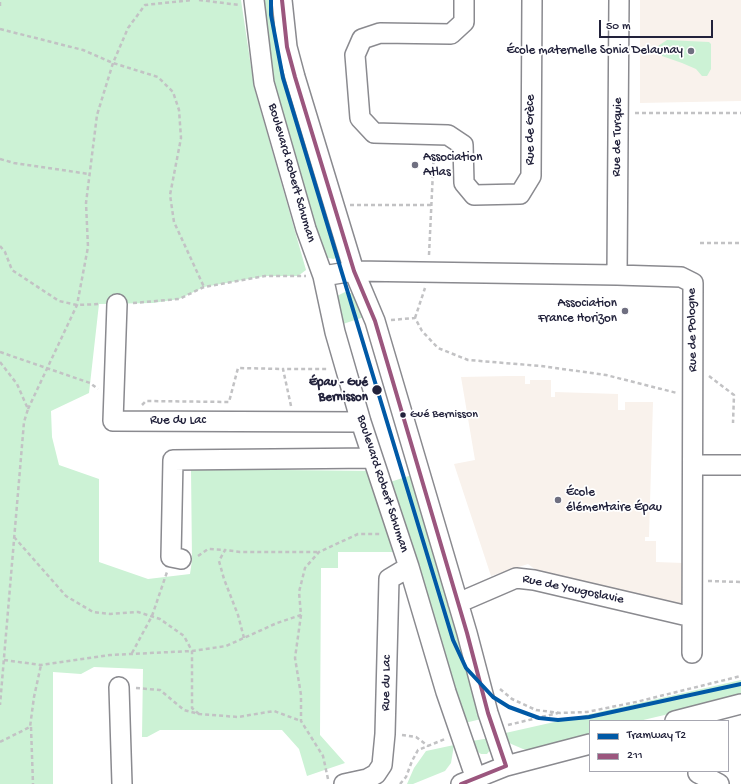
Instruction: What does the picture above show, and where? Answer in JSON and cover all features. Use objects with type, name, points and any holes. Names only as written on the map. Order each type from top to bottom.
[{"type":"street","points":[[282,0],[287,47],[354,271],[375,321],[458,603],[488,713],[506,766]]},
{"type":"street","name":"Rue de Grèce","points":[[464,0],[464,22],[451,34],[380,33],[362,39],[355,56],[360,118],[374,134],[448,135],[463,145],[464,183],[474,196],[520,194],[531,176],[532,0]]},
{"type":"street","name":"Rue de Turquie","points":[[617,274],[619,0]]},
{"type":"street","name":"Boulevard Robert Schuman","points":[[254,3],[264,83],[306,229],[323,276],[335,332],[347,369],[361,422],[409,568],[446,692],[468,782]]},
{"type":"street","name":"Rue de Pologne","points":[[323,276],[354,271],[617,274],[681,277],[693,283],[692,653]]},
{"type":"street","points":[[117,304],[113,421],[122,421]]},
{"type":"street","name":"Rue du Lac","points":[[122,421],[361,422]]},
{"type":"street","points":[[176,558],[173,460],[373,458]]},
{"type":"street","points":[[693,465],[741,465]]},
{"type":"street","name":"Rue du Lac","points":[[344,784],[367,779],[376,774],[382,766],[385,734],[389,579],[409,568]]},
{"type":"street","name":"Rue de Yougoslavie","points":[[458,603],[516,578],[534,580],[692,617]]},
{"type":"street","points":[[119,687],[122,784]]},
{"type":"street","points":[[679,720],[741,704]]},
{"type":"street","points":[[468,782],[506,766],[589,744]]},
{"type":"street","points":[[698,773],[719,784]]},
{"type":"path","points":[[0,0],[0,6]]},
{"type":"path","points":[[0,705],[24,422],[28,409],[77,305],[88,247],[86,203],[97,115],[113,63],[128,28],[145,5],[192,0]]},
{"type":"path","points":[[199,0],[254,3]]},
{"type":"path","points":[[0,29],[83,50],[113,63],[158,77],[173,92],[179,110],[180,138],[170,196],[174,222],[204,287]]},
{"type":"path","points":[[618,113],[741,113]]},
{"type":"path","points":[[435,134],[428,272],[415,318],[422,331],[438,348],[468,360],[541,366],[606,375],[659,390],[693,396]]},
{"type":"path","points":[[0,159],[89,174]]},
{"type":"path","points":[[334,204],[431,205]]},
{"type":"path","points":[[700,243],[741,243]]},
{"type":"path","points":[[0,246],[5,252],[12,270],[59,301],[77,305],[117,304],[179,299],[204,287],[265,276],[323,276]]},
{"type":"path","points":[[375,321],[415,318]]},
{"type":"path","points":[[0,352],[47,370],[90,383],[99,390],[114,392]]},
{"type":"path","points":[[0,362],[17,384],[28,409]]},
{"type":"path","points":[[693,363],[734,395],[733,424]]},
{"type":"path","points":[[122,421],[146,401],[229,402],[238,368],[347,369]]},
{"type":"path","points":[[283,369],[294,422]]},
{"type":"path","points":[[328,784],[323,756],[301,722],[301,696],[295,658],[301,615],[299,592],[305,568],[319,552],[358,534],[397,534]]},
{"type":"path","points":[[14,537],[66,596],[93,612],[110,614],[138,612],[160,619],[184,636],[192,652],[192,708],[199,714]]},
{"type":"path","points":[[131,653],[152,616],[176,558],[192,560],[208,549],[240,552],[319,552]]},
{"type":"path","points":[[225,550],[219,561],[224,579],[238,615],[244,638]]},
{"type":"path","points":[[692,581],[741,582]]},
{"type":"path","points":[[4,660],[41,665],[131,653],[192,652],[226,646],[277,622],[301,615]]},
{"type":"path","points":[[33,784],[30,726],[34,697],[41,665]]},
{"type":"path","points":[[494,685],[512,700],[536,710],[560,713],[587,712],[636,702],[741,676]]},
{"type":"path","points":[[119,687],[160,690],[184,710],[199,714],[238,717],[274,711],[301,722]]},
{"type":"path","points":[[0,742],[30,726]]},
{"type":"path","points":[[385,734],[416,736],[428,746]]},
{"type":"shaded area","name":"École maternelle Sonia Delaunay","points":[[640,0],[741,0],[741,101],[640,103]]},
{"type":"shaded area","name":"École élémentaire Épau","points":[[525,376],[525,384],[530,384],[530,380],[551,380],[551,397],[555,397],[555,392],[618,394],[618,410],[625,410],[625,402],[653,402],[649,537],[645,537],[645,541],[656,541],[656,562],[684,563],[684,607],[540,573],[528,564],[491,576],[454,464],[475,460],[461,377]]},
{"type":"green space","points":[[0,0],[241,0],[254,87],[306,270],[298,276],[265,276],[204,287],[179,299],[153,303],[99,304],[89,393],[51,411],[52,437],[59,465],[99,479],[99,562],[148,579],[190,574],[192,560],[191,469],[375,471],[398,552],[338,552],[338,568],[321,568],[320,735],[345,763],[307,776],[299,749],[282,730],[160,730],[147,737],[142,737],[143,669],[94,667],[81,674],[53,672],[53,784],[0,784]]},
{"type":"green space","points":[[259,0],[278,0],[340,254],[334,259],[323,257],[287,144],[264,42]]},
{"type":"green space","points":[[667,40],[709,42],[711,44],[711,69],[707,76],[702,76],[696,69],[662,56],[658,46]]},
{"type":"green space","points":[[345,292],[356,294],[364,317],[340,325],[335,303],[337,296]]},
{"type":"green space","points":[[412,475],[485,718],[465,723],[387,483]]},
{"type":"green space","points":[[741,680],[741,697],[643,720],[589,720],[589,734],[534,750],[523,749],[509,743],[501,734]]},
{"type":"green space","points":[[490,738],[491,749],[487,754],[481,754],[475,750],[472,741]]},
{"type":"green space","points":[[454,745],[451,763],[445,771],[413,784],[407,784],[414,768],[426,751]]},
{"type":"tram line","name":"T2","points":[[271,0],[271,15],[283,78],[453,640],[466,668],[493,697],[509,707],[539,718],[558,720],[589,717],[741,684]]},
{"type":"transit line","name":"211","points":[[282,0],[287,47],[295,77],[354,271],[375,321],[467,633],[488,713],[506,766],[461,784]]},
{"type":"place","name":"École maternelle Sonia Delaunay","points":[[691,51]]},
{"type":"place","name":"Association Atlas","points":[[415,165]]},
{"type":"place","name":"Association France Horizon","points":[[625,311]]},
{"type":"place","name":"Épau - Gué Bernisson","points":[[377,390]]},
{"type":"place","name":"Gué Bernisson","points":[[403,415]]},
{"type":"place","name":"École élémentaire Épau","points":[[558,500]]}]
